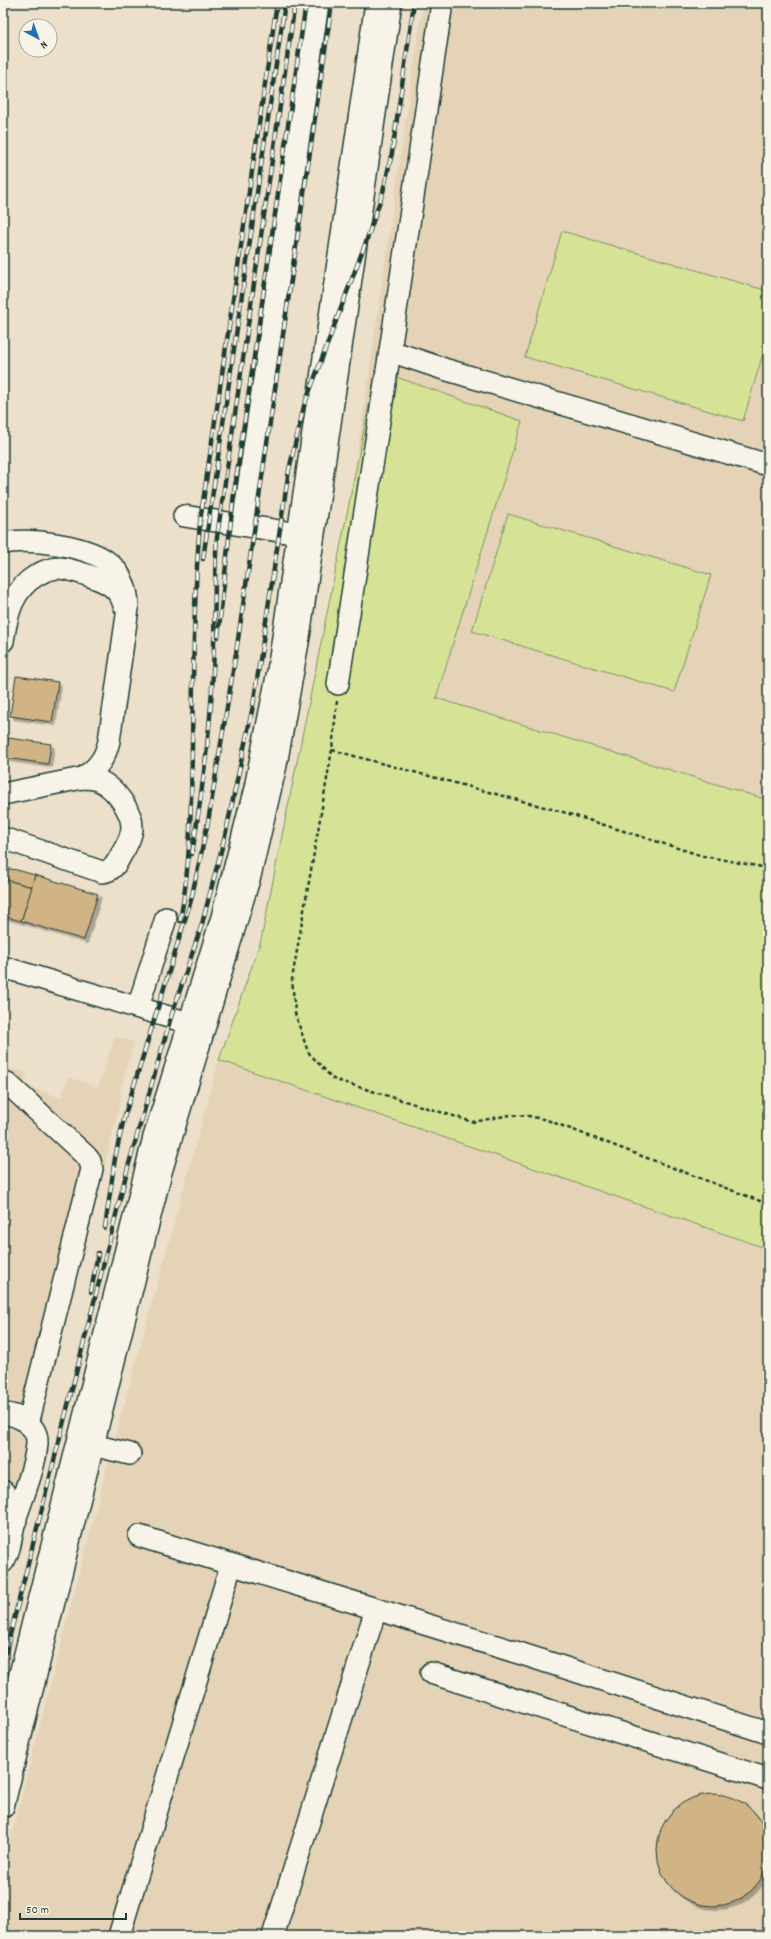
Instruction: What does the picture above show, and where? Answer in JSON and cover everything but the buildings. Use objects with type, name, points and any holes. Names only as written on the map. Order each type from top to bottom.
[{"type":"lane","points":[[243,525],[318,3]]},
{"type":"lane","points":[[306,535],[376,3]]},
{"type":"lane","points":[[3,1807],[154,1137],[197,1025],[222,917],[255,788],[306,535],[391,3]]},
{"type":"lane","points":[[338,684],[442,3]]},
{"type":"lane","points":[[390,351],[444,369],[768,465]]},
{"type":"lane","points":[[184,516],[306,535]]},
{"type":"lane","points":[[3,543],[46,543],[82,550],[103,558],[116,571],[126,589],[128,599],[127,622],[107,750],[97,767],[82,778]]},
{"type":"lane","points":[[3,641],[10,607],[18,591],[34,577],[52,569],[71,570],[101,580],[108,584],[120,596],[126,611],[127,622]]},
{"type":"lane","points":[[3,794],[82,778],[93,778],[107,786],[123,805],[131,821],[132,829],[127,845],[115,866],[111,870],[102,872],[3,838]]},
{"type":"lane","points":[[138,1007],[166,918]]},
{"type":"lane","points":[[3,966],[197,1025]]},
{"type":"lane","points":[[3,1082],[7,1083],[86,1156],[90,1161],[92,1169],[28,1424]]},
{"type":"lane","points":[[3,1414],[18,1416],[28,1424],[36,1436],[37,1442],[22,1503],[3,1562]]},
{"type":"lane","points":[[85,1443],[130,1454]]},
{"type":"lane","points":[[3,1742],[85,1443]]},
{"type":"lane","points":[[3,1491],[12,1504],[16,1520]]},
{"type":"lane","points":[[139,1536],[768,1733]]},
{"type":"lane","points":[[119,1936],[231,1565]]},
{"type":"lane","points":[[273,1936],[376,1609]]},
{"type":"lane","points":[[431,1673],[768,1779]]},
{"type":"path","points":[[338,684],[332,750],[292,979],[295,1013],[308,1052],[333,1079],[350,1085],[368,1089],[472,1122],[510,1115],[529,1116],[548,1120],[768,1204]]},
{"type":"path","points":[[332,750],[563,812],[703,856],[768,868]]},
{"type":"shaded area","points":[[423,3],[768,3],[768,1235],[267,1069]]},
{"type":"shaded area","points":[[115,1036],[134,1042],[119,1094],[122,1095],[44,1407],[42,1438],[3,1597],[3,1066],[27,1073],[24,1085],[61,1098],[68,1077],[98,1087]]},
{"type":"shaded area","points":[[219,1060],[768,1249],[768,1936],[3,1936],[3,1867],[107,1467]]},
{"type":"green space","points":[[562,231],[768,291],[768,337],[743,421],[525,357]]},
{"type":"green space","points":[[376,370],[522,421],[436,698],[768,800],[768,1249],[219,1060],[261,940]]},
{"type":"green space","points":[[508,514],[711,575],[674,692],[472,631]]},
{"type":"railway","points":[[180,921],[184,899],[190,834],[194,634],[200,522],[277,3]]},
{"type":"railway","points":[[203,559],[285,3]]},
{"type":"railway","points":[[192,854],[211,709],[217,537],[295,3]]},
{"type":"railway","points":[[218,637],[234,493],[306,3]]},
{"type":"railway","points":[[105,1228],[115,1158],[124,1118],[191,900],[208,822],[236,653],[332,3]]},
{"type":"railway","points":[[3,1663],[128,1167],[171,1017],[202,924],[226,832],[253,706],[289,470],[304,406],[367,239],[383,192],[392,153],[414,3]]},
{"type":"railway","points":[[91,1292],[98,1253]]}]
